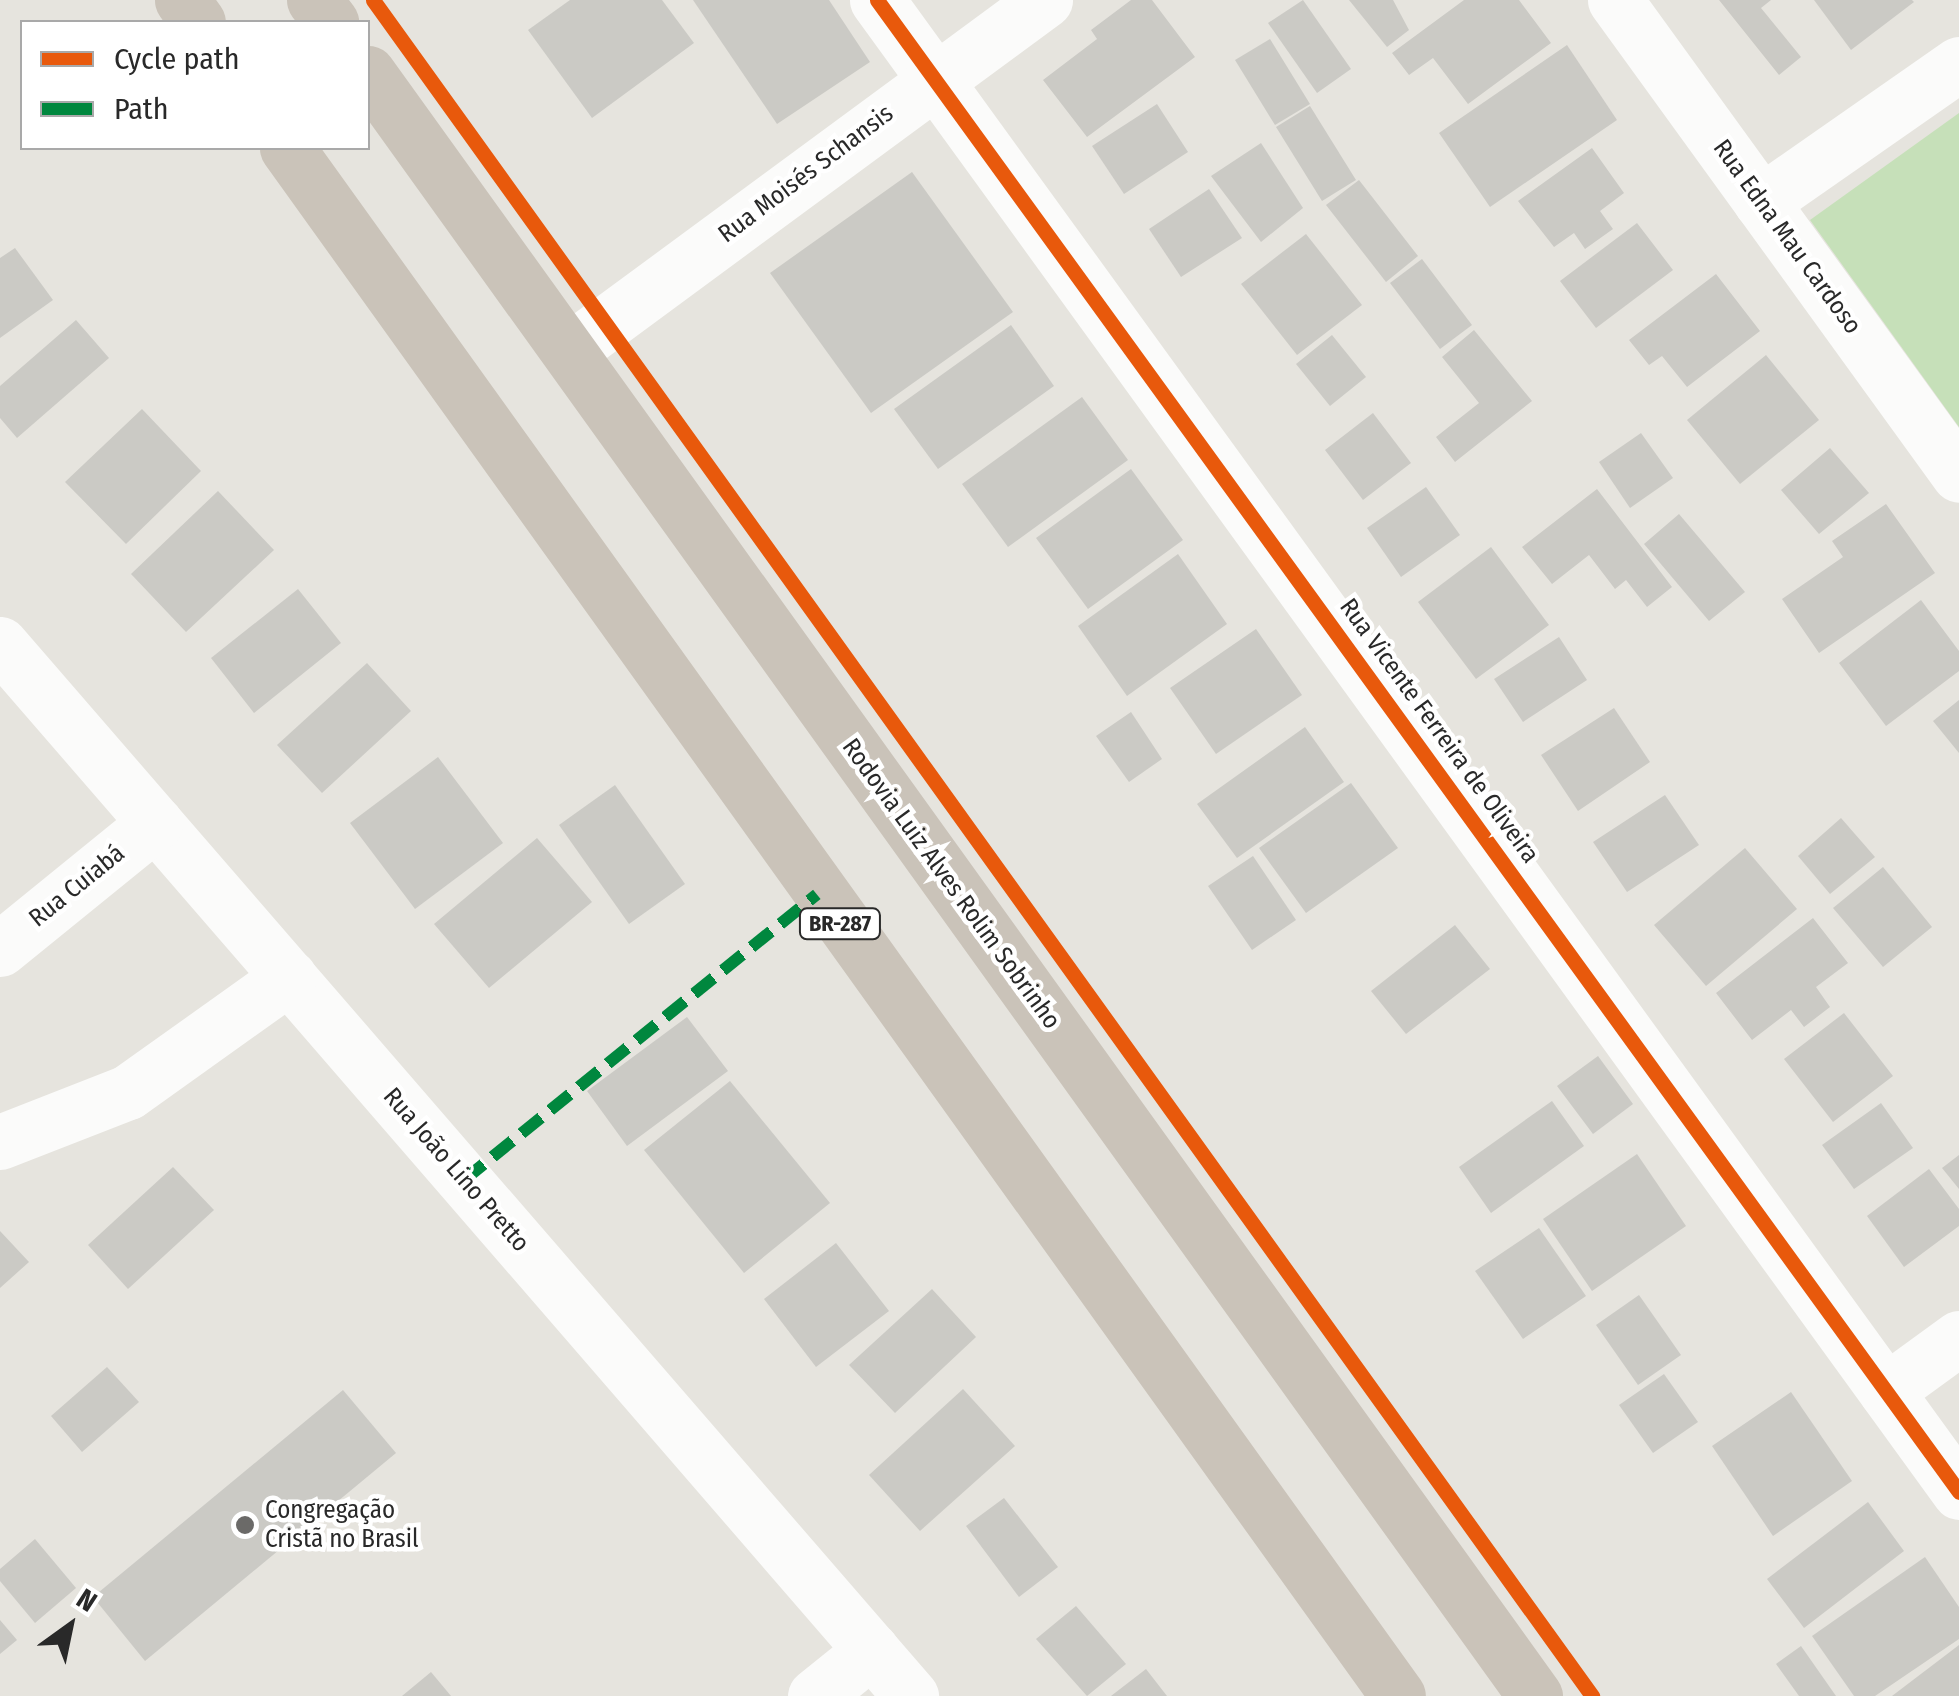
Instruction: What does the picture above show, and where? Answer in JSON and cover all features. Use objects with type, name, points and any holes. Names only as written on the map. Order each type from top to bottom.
[{"type":"highway","name":"Rodovia Luiz Alves Rolim Sobrinho","points":[[370,76],[1535,1696]]},
{"type":"highway","name":"BR-287","points":[[288,150],[1398,1696]]},
{"type":"street","name":"Rua Vicente Ferreira de Oliveira","points":[[877,0],[1959,1492]]},
{"type":"street","name":"Rua Moisés Schansis","points":[[570,350],[1045,0]]},
{"type":"street","name":"Rua Edna Mau Cardoso","points":[[1614,0],[1959,474]]},
{"type":"street","points":[[1761,202],[1959,64]]},
{"type":"street","name":"Rua João Lino Pretto","points":[[0,644],[911,1696]]},
{"type":"street","name":"Rua Cuiabá","points":[[0,949],[155,823]]},
{"type":"street","points":[[0,1142],[128,1092],[289,977]]},
{"type":"street","points":[[1886,1391],[1959,1338]]},
{"type":"street","points":[[815,1696],[872,1650]]},
{"type":"green space","points":[[1959,113],[1959,427],[1810,220]]},
{"type":"building","points":[[570,0],[662,0],[694,43],[592,118],[528,30]]},
{"type":"building","points":[[693,0],[829,0],[870,62],[777,124]]},
{"type":"building","points":[[1131,0],[1152,0],[1195,57],[1087,137],[1043,80],[1097,39],[1091,30]]},
{"type":"building","points":[[1303,0],[1351,69],[1317,93],[1268,23]]},
{"type":"building","points":[[1349,0],[1393,0],[1409,30],[1387,47]]},
{"type":"building","points":[[1464,0],[1519,0],[1551,43],[1468,104],[1433,58],[1409,75],[1392,53]]},
{"type":"building","points":[[1719,0],[1771,0],[1761,8],[1801,57],[1779,75]]},
{"type":"building","points":[[1814,0],[1912,0],[1914,2],[1851,50]]},
{"type":"building","points":[[1270,39],[1310,104],[1275,125],[1235,60]]},
{"type":"building","points":[[1567,45],[1617,120],[1490,207],[1439,133]]},
{"type":"building","points":[[1157,104],[1188,152],[1124,194],[1092,146]]},
{"type":"building","points":[[1310,106],[1356,180],[1322,201],[1276,127]]},
{"type":"building","points":[[1261,143],[1303,208],[1261,242],[1211,176]]},
{"type":"building","points":[[1592,148],[1624,193],[1600,211],[1613,229],[1585,249],[1574,233],[1554,247],[1518,201]]},
{"type":"building","points":[[912,172],[1013,312],[871,413],[770,273]]},
{"type":"building","points":[[1359,180],[1418,256],[1386,282],[1326,205]]},
{"type":"building","points":[[1209,189],[1242,238],[1181,277],[1149,229]]},
{"type":"building","points":[[1637,223],[1673,270],[1596,328],[1560,281]]},
{"type":"building","points":[[1306,234],[1362,305],[1297,355],[1241,284]]},
{"type":"building","points":[[15,248],[53,300],[0,338],[0,258]]},
{"type":"building","points":[[1422,259],[1472,325],[1440,349],[1390,283]]},
{"type":"building","points":[[1716,274],[1760,331],[1687,387],[1662,356],[1649,365],[1629,340]]},
{"type":"building","points":[[76,320],[109,358],[17,438],[0,418],[0,386]]},
{"type":"building","points":[[1011,325],[1054,386],[938,469],[894,409]]},
{"type":"building","points":[[1474,330],[1532,401],[1455,462],[1436,437],[1479,403],[1442,357]]},
{"type":"building","points":[[1332,335],[1366,377],[1330,406],[1296,364]]},
{"type":"building","points":[[1766,355],[1819,420],[1740,484],[1687,420]]},
{"type":"building","points":[[1082,397],[1128,460],[1008,547],[962,484]]},
{"type":"building","points":[[142,409],[201,471],[126,544],[65,482]]},
{"type":"building","points":[[1373,413],[1411,463],[1363,500],[1325,450]]},
{"type":"building","points":[[1641,433],[1673,478],[1630,508],[1599,462]]},
{"type":"building","points":[[1830,448],[1869,493],[1819,534],[1781,490]]},
{"type":"building","points":[[1131,469],[1183,540],[1088,609],[1036,538]]},
{"type":"building","points":[[1426,487],[1460,535],[1401,577],[1367,528]]},
{"type":"building","points":[[1597,489],[1672,587],[1647,607],[1626,580],[1615,589],[1589,555],[1552,584],[1522,547]]},
{"type":"building","points":[[218,491],[274,550],[186,632],[131,574]]},
{"type":"building","points":[[1886,504],[1935,573],[1819,653],[1782,599],[1843,557],[1832,541]]},
{"type":"building","points":[[1679,514],[1745,592],[1709,621],[1644,544]]},
{"type":"building","points":[[1491,547],[1549,625],[1476,679],[1418,602]]},
{"type":"building","points":[[1178,554],[1227,624],[1127,696],[1078,626]]},
{"type":"building","points":[[298,589],[341,643],[254,713],[211,658]]},
{"type":"building","points":[[1921,600],[1959,651],[1959,671],[1886,726],[1839,663]]},
{"type":"building","points":[[1256,629],[1302,695],[1216,754],[1170,688]]},
{"type":"building","points":[[1559,637],[1587,680],[1523,722],[1494,679]]},
{"type":"building","points":[[367,663],[411,711],[322,793],[277,745]]},
{"type":"building","points":[[1959,700],[1959,753],[1933,721]]},
{"type":"building","points":[[1614,708],[1650,762],[1578,811],[1541,755]]},
{"type":"building","points":[[1131,712],[1162,759],[1129,782],[1096,736]]},
{"type":"building","points":[[1305,727],[1344,782],[1237,858],[1197,804]]},
{"type":"building","points":[[438,757],[503,843],[415,909],[350,823]]},
{"type":"building","points":[[1351,783],[1398,848],[1306,913],[1259,848]]},
{"type":"building","points":[[615,785],[685,884],[629,924],[559,825]]},
{"type":"building","points":[[1665,795],[1699,845],[1627,892],[1593,842]]},
{"type":"building","points":[[1841,818],[1875,857],[1830,894],[1798,856]]},
{"type":"building","points":[[537,838],[592,902],[489,988],[434,924]]},
{"type":"building","points":[[1745,848],[1797,909],[1706,986],[1654,925]]},
{"type":"building","points":[[1253,856],[1296,920],[1252,950],[1208,886]]},
{"type":"building","points":[[1883,867],[1932,927],[1883,967],[1833,908]]},
{"type":"building","points":[[1813,918],[1848,963],[1816,987],[1830,1007],[1804,1027],[1791,1010],[1752,1040],[1716,993]]},
{"type":"building","points":[[1455,925],[1490,969],[1406,1034],[1371,991]]},
{"type":"building","points":[[1844,1013],[1893,1076],[1833,1122],[1784,1059]]},
{"type":"building","points":[[687,1017],[728,1071],[627,1146],[587,1091]]},
{"type":"building","points":[[1598,1056],[1633,1104],[1593,1134],[1557,1086]]},
{"type":"building","points":[[730,1081],[830,1203],[744,1273],[644,1150]]},
{"type":"building","points":[[1552,1101],[1584,1146],[1491,1213],[1459,1167]]},
{"type":"building","points":[[1881,1103],[1913,1148],[1854,1189],[1822,1145]]},
{"type":"building","points":[[1637,1154],[1686,1226],[1592,1291],[1543,1219]]},
{"type":"building","points":[[1959,1155],[1959,1189],[1942,1168]]},
{"type":"building","points":[[173,1167],[214,1210],[128,1289],[88,1245]]},
{"type":"building","points":[[1929,1169],[1959,1209],[1959,1226],[1904,1267],[1867,1216]]},
{"type":"building","points":[[1539,1228],[1586,1296],[1523,1339],[1475,1271]]},
{"type":"building","points":[[0,1231],[29,1262],[0,1288]]},
{"type":"building","points":[[836,1243],[889,1311],[816,1367],[764,1299]]},
{"type":"building","points":[[932,1289],[976,1337],[895,1413],[849,1365]]},
{"type":"building","points":[[1639,1295],[1681,1355],[1638,1385],[1596,1325]]},
{"type":"building","points":[[107,1367],[139,1402],[82,1452],[51,1416]]},
{"type":"building","points":[[1664,1374],[1698,1422],[1653,1453],[1619,1405]]},
{"type":"building","points":[[963,1389],[1015,1446],[920,1531],[869,1475]]},
{"type":"building","name":"Congregação Cristã no Brasil","points":[[343,1390],[396,1453],[145,1661],[93,1597]]},
{"type":"building","points":[[1791,1392],[1852,1481],[1773,1536],[1712,1446]]},
{"type":"building","points":[[1004,1498],[1058,1567],[1019,1597],[966,1526]]},
{"type":"building","points":[[1868,1502],[1904,1551],[1804,1628],[1767,1579]]},
{"type":"building","points":[[35,1539],[76,1588],[35,1623],[0,1581],[0,1569]]},
{"type":"building","points":[[1925,1557],[1959,1607],[1959,1639],[1875,1696],[1854,1696],[1812,1636]]},
{"type":"building","points":[[1076,1606],[1126,1664],[1087,1696],[1036,1639]]},
{"type":"building","points":[[0,1620],[17,1640],[0,1654]]},
{"type":"building","points":[[1959,1645],[1959,1696],[1892,1696]]},
{"type":"building","points":[[1801,1646],[1836,1696],[1799,1696],[1776,1664]]},
{"type":"building","points":[[1146,1669],[1167,1696],[1111,1696]]},
{"type":"building","points":[[431,1672],[451,1696],[402,1696]]},
{"type":"marked path","points":[[464,1180],[817,894]]},
{"type":"cycle path","points":[[373,0],[1592,1696]]},
{"type":"cycle path","points":[[877,0],[1959,1492]]},
{"type":"place","name":"Congregação Cristã no Brasil","points":[[245,1525]]}]
